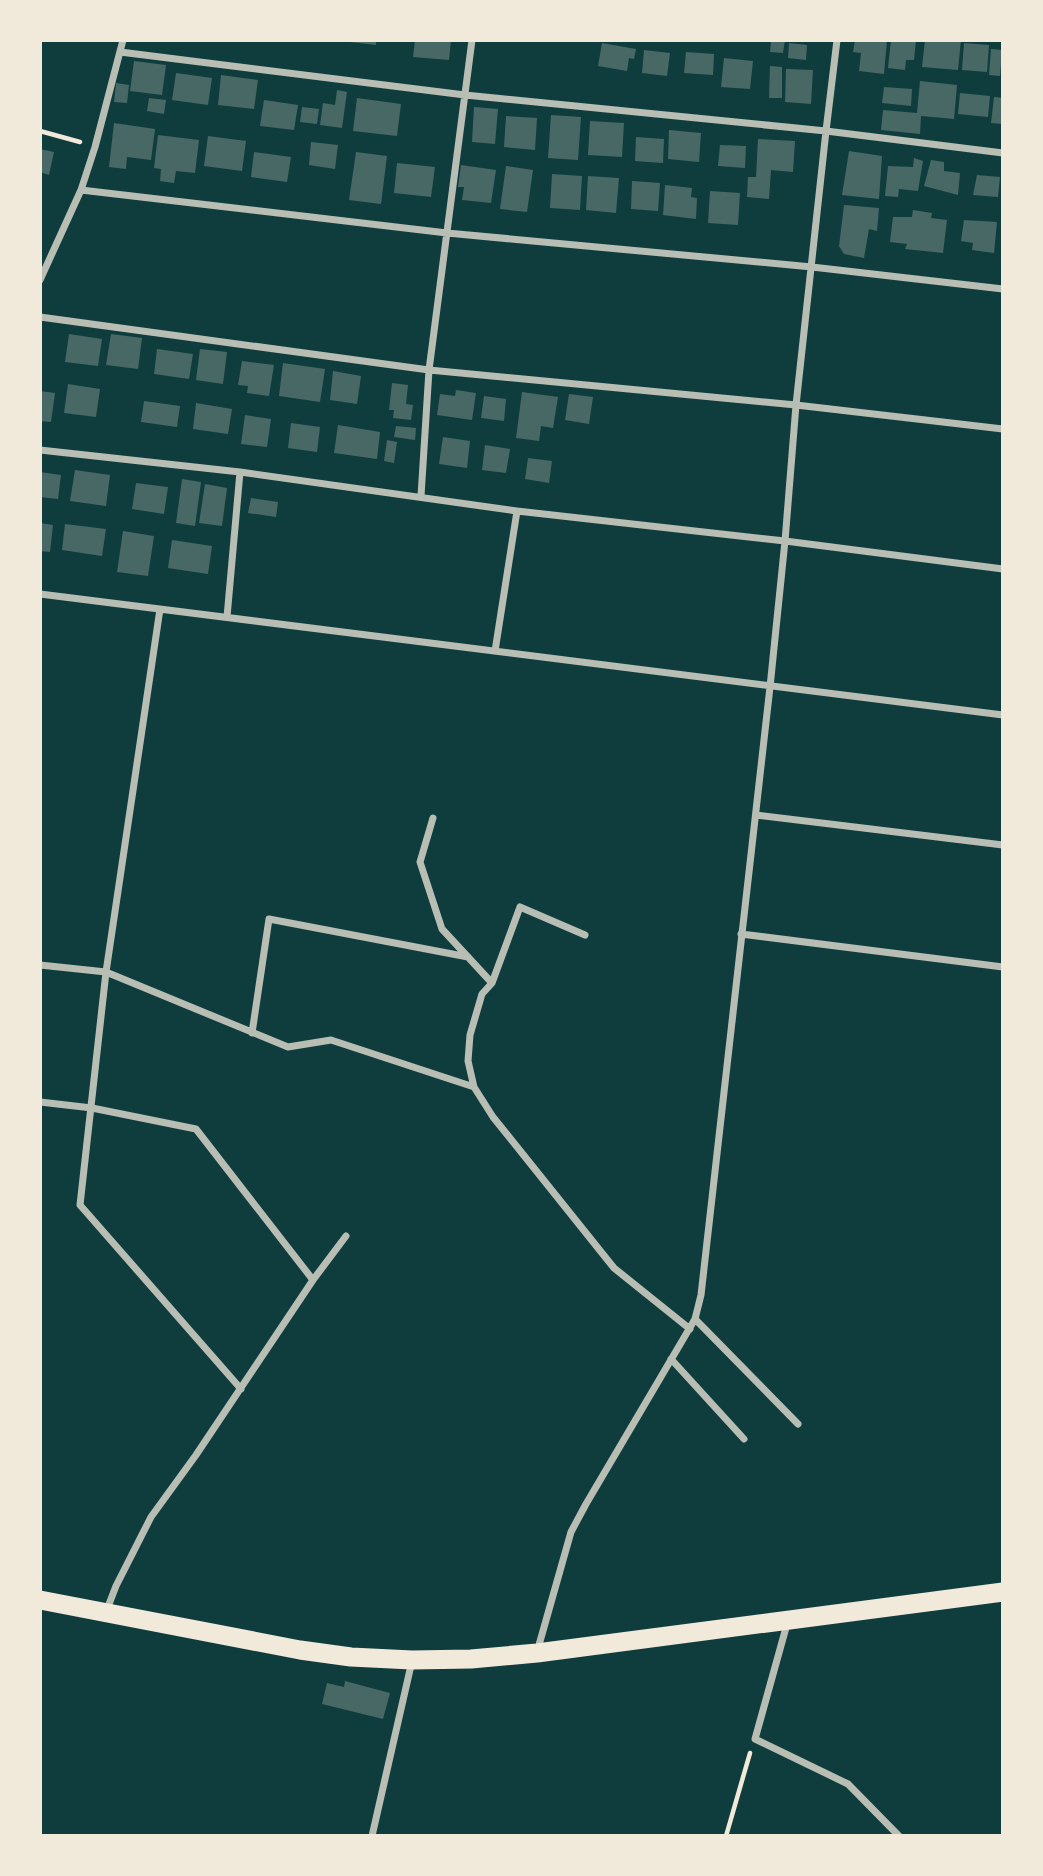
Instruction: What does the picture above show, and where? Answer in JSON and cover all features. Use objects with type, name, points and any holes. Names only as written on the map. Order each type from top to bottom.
[{"type":"highway","points":[[40,1600],[299,1650],[351,1657],[412,1660],[471,1659],[537,1653],[1003,1592]]},
{"type":"street","points":[[40,280],[81,190],[123,40]]},
{"type":"street","points":[[421,496],[429,370],[472,40]]},
{"type":"street","points":[[537,1653],[571,1532],[690,1329],[701,1295],[770,687],[796,405],[837,40]]},
{"type":"street","points":[[120,52],[465,95],[825,131],[1003,153]]},
{"type":"street","points":[[81,190],[447,233],[812,267],[1003,289]]},
{"type":"street","points":[[40,317],[429,370],[796,405],[1003,429]]},
{"type":"street","points":[[40,450],[240,472],[517,511],[1003,569]]},
{"type":"street","points":[[227,617],[240,472]]},
{"type":"street","points":[[495,651],[517,511]]},
{"type":"street","points":[[40,594],[1003,715]]},
{"type":"street","points":[[160,609],[106,972],[80,1205],[241,1389]]},
{"type":"street","points":[[756,815],[1003,845]]},
{"type":"street","points":[[433,818],[420,862],[442,929],[492,983]]},
{"type":"street","points":[[585,935],[520,907],[492,983],[482,994],[470,1035],[468,1061],[474,1087],[493,1117],[614,1268],[690,1329]]},
{"type":"street","points":[[253,1033],[269,919],[468,957]]},
{"type":"street","points":[[741,934],[1003,967]]},
{"type":"street","points":[[40,965],[106,972],[288,1047],[331,1040],[474,1087]]},
{"type":"street","points":[[40,1102],[92,1108],[196,1129],[313,1280]]},
{"type":"street","points":[[106,1612],[151,1517],[346,1236]]},
{"type":"street","points":[[695,1319],[798,1424]]},
{"type":"street","points":[[671,1359],[744,1439]]},
{"type":"street","points":[[788,1620],[755,1739],[848,1784],[899,1836]]},
{"type":"street","points":[[372,1836],[412,1660]]},
{"type":"path","points":[[40,131],[95,147]]},
{"type":"path","points":[[726,1836],[755,1739]]},
{"type":"building","points":[[376,40],[376,45],[350,42]]},
{"type":"building","points":[[415,40],[451,40],[449,60],[413,57]]},
{"type":"building","points":[[771,40],[785,40],[783,53],[770,52]]},
{"type":"building","points":[[855,40],[887,40],[884,74],[859,71],[861,53],[853,52]]},
{"type":"building","points":[[891,40],[916,40],[914,60],[906,60],[905,70],[888,68]]},
{"type":"building","points":[[925,40],[961,40],[958,70],[922,67]]},
{"type":"building","points":[[602,43],[636,49],[634,59],[629,58],[627,71],[598,66]]},
{"type":"building","points":[[789,43],[807,45],[806,60],[788,58]]},
{"type":"building","points":[[964,43],[989,45],[987,72],[962,70]]},
{"type":"building","points":[[991,49],[1002,50],[1000,76],[989,75]]},
{"type":"building","points":[[644,50],[670,53],[667,76],[642,73]]},
{"type":"building","points":[[686,52],[714,54],[713,75],[684,73]]},
{"type":"building","points":[[724,58],[753,61],[750,89],[721,87]]},
{"type":"building","points":[[134,61],[166,65],[162,95],[130,91]]},
{"type":"building","points":[[770,66],[782,67],[782,98],[769,98]]},
{"type":"building","points":[[786,69],[813,70],[811,104],[785,102]]},
{"type":"building","points":[[176,73],[212,78],[208,105],[172,100]]},
{"type":"building","points":[[221,75],[258,80],[254,109],[218,105]]},
{"type":"building","points":[[920,81],[957,85],[954,119],[921,116],[920,134],[881,130],[883,110],[917,113]]},
{"type":"building","points":[[116,83],[129,85],[127,103],[114,102]]},
{"type":"building","points":[[884,87],[912,89],[911,106],[882,103]]},
{"type":"building","points":[[337,90],[347,92],[342,128],[320,125],[323,103],[335,105]]},
{"type":"building","points":[[960,93],[990,96],[988,117],[958,114]]},
{"type":"building","points":[[994,97],[1003,98],[1003,124],[991,123]]},
{"type":"building","points":[[149,98],[166,100],[164,114],[147,111]]},
{"type":"building","points":[[357,98],[401,104],[397,136],[353,131]]},
{"type":"building","points":[[264,100],[298,105],[294,130],[260,126]]},
{"type":"building","points":[[302,107],[319,109],[317,124],[300,122]]},
{"type":"building","points":[[474,107],[498,109],[495,144],[472,142]]},
{"type":"building","points":[[551,115],[581,117],[578,160],[548,158]]},
{"type":"building","points":[[506,116],[537,118],[535,150],[504,147]]},
{"type":"building","points":[[590,121],[624,123],[622,157],[588,155]]},
{"type":"building","points":[[114,123],[155,129],[151,160],[127,157],[126,169],[109,167]]},
{"type":"building","points":[[669,130],[701,133],[699,162],[668,159]]},
{"type":"building","points":[[158,135],[199,140],[195,173],[176,171],[174,183],[160,181],[161,169],[154,168]]},
{"type":"building","points":[[208,136],[246,141],[242,171],[204,166]]},
{"type":"building","points":[[636,137],[664,139],[663,163],[635,161]]},
{"type":"building","points":[[758,139],[795,141],[793,172],[771,170],[769,199],[747,197],[748,177],[756,177]]},
{"type":"building","points":[[311,142],[338,145],[335,169],[309,165]]},
{"type":"building","points":[[720,145],[746,146],[745,168],[718,166]]},
{"type":"building","points":[[40,149],[54,152],[49,175],[40,172]]},
{"type":"building","points":[[849,151],[882,156],[879,199],[842,195]]},
{"type":"building","points":[[254,152],[291,157],[287,182],[251,177]]},
{"type":"building","points":[[356,152],[387,156],[381,204],[349,200]]},
{"type":"building","points":[[914,158],[923,161],[918,191],[899,189],[898,197],[885,196],[888,166],[913,167]]},
{"type":"building","points":[[931,160],[944,162],[944,171],[960,173],[958,195],[924,186]]},
{"type":"building","points":[[397,163],[435,167],[431,197],[394,193]]},
{"type":"building","points":[[461,165],[496,170],[491,203],[462,200],[464,187],[458,187]]},
{"type":"building","points":[[506,166],[533,170],[527,212],[500,209]]},
{"type":"building","points":[[552,174],[582,176],[580,210],[550,208]]},
{"type":"building","points":[[977,175],[1000,177],[998,197],[973,195]]},
{"type":"building","points":[[588,176],[619,178],[616,213],[586,210]]},
{"type":"building","points":[[632,181],[660,183],[658,211],[631,209]]},
{"type":"building","points":[[665,185],[692,188],[691,197],[697,198],[696,219],[663,215]]},
{"type":"building","points":[[710,191],[740,193],[738,225],[708,223]]},
{"type":"building","points":[[844,205],[879,208],[877,231],[869,229],[864,258],[844,254],[839,246]]},
{"type":"building","points":[[913,210],[932,213],[931,218],[947,220],[943,253],[905,249],[907,244],[890,242],[893,217],[912,217]]},
{"type":"building","points":[[964,220],[997,222],[994,253],[972,250],[973,243],[961,241]]},
{"type":"building","points":[[69,334],[102,339],[98,366],[65,362]]},
{"type":"building","points":[[111,334],[142,338],[138,369],[106,365]]},
{"type":"building","points":[[157,349],[193,354],[189,379],[154,374]]},
{"type":"building","points":[[200,349],[227,352],[223,384],[196,380]]},
{"type":"building","points":[[242,361],[274,365],[269,396],[247,393],[248,386],[238,385]]},
{"type":"building","points":[[283,363],[325,369],[320,402],[279,396]]},
{"type":"building","points":[[333,371],[361,376],[357,404],[330,400]]},
{"type":"building","points":[[392,383],[408,385],[406,404],[413,405],[411,420],[393,418],[394,410],[389,410]]},
{"type":"building","points":[[68,384],[100,389],[96,417],[64,413]]},
{"type":"building","points":[[456,390],[476,393],[472,420],[437,415],[440,394],[455,396]]},
{"type":"building","points":[[40,391],[55,393],[51,422],[40,421]]},
{"type":"building","points":[[522,392],[558,397],[553,428],[541,426],[539,441],[516,438]]},
{"type":"building","points":[[569,394],[593,397],[589,424],[565,420]]},
{"type":"building","points":[[484,396],[506,399],[504,421],[481,418]]},
{"type":"building","points":[[144,401],[180,406],[177,427],[141,422]]},
{"type":"building","points":[[196,403],[232,409],[228,434],[193,429]]},
{"type":"building","points":[[245,415],[271,419],[267,447],[241,444]]},
{"type":"building","points":[[291,423],[320,427],[317,452],[288,448]]},
{"type":"building","points":[[338,425],[380,432],[377,459],[334,453]]},
{"type":"building","points":[[396,426],[416,428],[415,440],[394,437]]},
{"type":"building","points":[[443,437],[470,441],[467,468],[439,464]]},
{"type":"building","points":[[387,440],[397,442],[394,463],[384,461]]},
{"type":"building","points":[[485,445],[510,449],[506,473],[482,470]]},
{"type":"building","points":[[528,458],[552,461],[549,483],[525,479]]},
{"type":"building","points":[[75,470],[110,475],[106,506],[70,501]]},
{"type":"building","points":[[40,472],[61,475],[58,499],[40,497]]},
{"type":"building","points":[[182,479],[201,482],[195,526],[176,523]]},
{"type":"building","points":[[136,483],[168,487],[164,514],[132,509]]},
{"type":"building","points":[[205,484],[227,488],[222,526],[199,523]]},
{"type":"building","points":[[251,498],[278,502],[276,517],[248,513]]},
{"type":"building","points":[[40,523],[53,525],[50,552],[40,551]]},
{"type":"building","points":[[65,524],[106,529],[102,556],[62,550]]},
{"type":"building","points":[[123,531],[154,536],[148,576],[117,572]]},
{"type":"building","points":[[172,540],[212,546],[208,574],[168,568]]},
{"type":"building","points":[[345,1681],[390,1693],[383,1719],[322,1704],[327,1683],[344,1687]]}]
